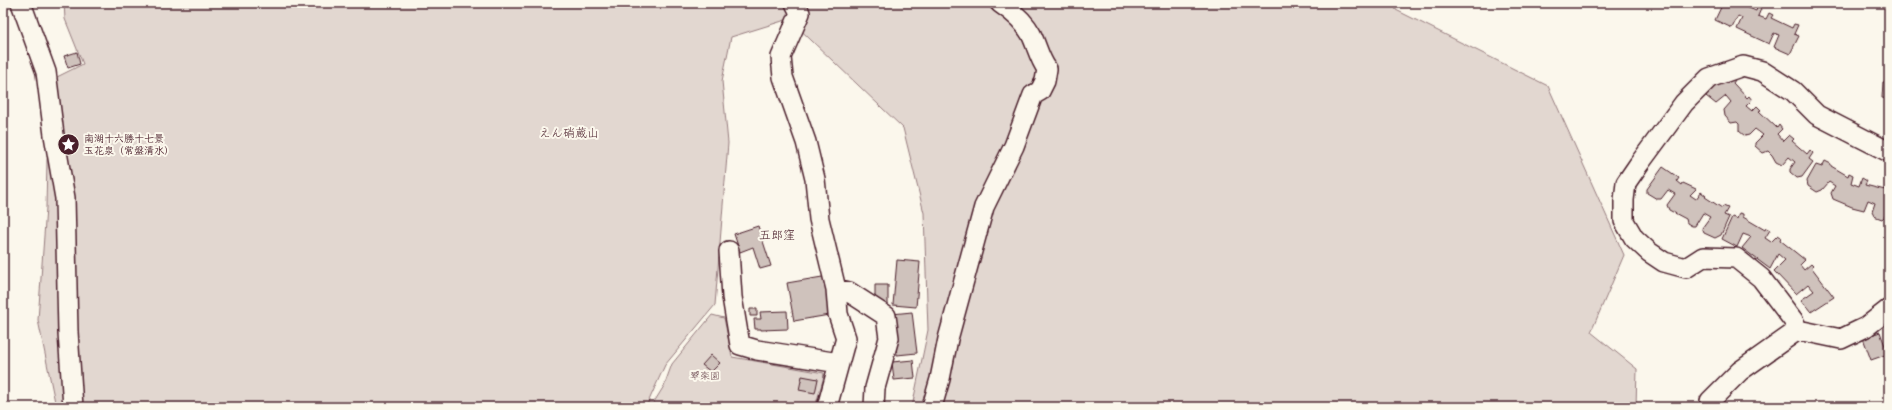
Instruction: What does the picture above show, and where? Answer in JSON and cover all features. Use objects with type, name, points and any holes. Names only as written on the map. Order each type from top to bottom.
[{"type":"street","points":[[21,3],[46,72],[54,135],[65,198],[68,332],[73,407]]},
{"type":"street","points":[[795,3],[800,13],[781,57],[783,77],[806,142],[815,179],[819,219],[836,289],[838,314],[846,338],[827,407]]},
{"type":"street","points":[[932,407],[940,379],[948,339],[984,207],[1014,146],[1033,95],[1040,91],[1045,81],[1047,69],[1039,58],[1031,34],[1013,11],[1000,3]]},
{"type":"street","points":[[1798,330],[1794,320],[1761,278],[1736,258],[1704,257],[1686,268],[1664,262],[1649,252],[1634,238],[1624,221],[1626,183],[1684,103],[1709,78],[1743,66],[1762,71],[1794,91],[1817,115],[1889,152]]},
{"type":"street","points":[[729,251],[732,297],[740,345],[757,350],[839,363]]},
{"type":"street","points":[[836,289],[849,292],[886,316],[889,338],[875,388],[874,407]]},
{"type":"street","points":[[1710,401],[1740,371],[1798,330],[1841,339],[1866,328],[1889,309]]},
{"type":"green space","points":[[64,3],[1395,3],[1396,10],[1548,86],[1624,255],[1591,332],[1637,369],[1636,407],[912,407],[928,330],[924,213],[903,128],[789,19],[731,37],[722,81],[728,143],[715,305],[665,365],[646,407],[56,407],[38,320],[46,208],[47,160],[55,78],[83,64],[65,19]]},
{"type":"green space","name":"翠楽園","points":[[712,315],[724,318],[732,357],[824,373],[815,407],[651,407],[664,386],[672,364]]},
{"type":"building","points":[[1723,3],[1737,3],[1756,11],[1757,8],[1761,9],[1758,16],[1766,19],[1769,13],[1773,15],[1771,18],[1792,28],[1794,24],[1798,25],[1794,34],[1799,36],[1790,54],[1774,47],[1779,35],[1774,33],[1769,44],[1737,29],[1742,18],[1738,16],[1732,28],[1715,20]]},
{"type":"building","points":[[77,52],[80,64],[68,68],[64,56]]},
{"type":"building","points":[[1723,77],[1733,77],[1735,80],[1733,83],[1747,98],[1749,96],[1752,100],[1746,106],[1752,111],[1757,106],[1761,110],[1759,111],[1777,128],[1779,125],[1782,129],[1777,134],[1783,141],[1789,135],[1794,139],[1792,141],[1807,154],[1810,150],[1813,153],[1809,159],[1813,162],[1802,177],[1797,178],[1790,172],[1790,169],[1795,162],[1789,157],[1782,165],[1776,162],[1768,151],[1763,153],[1755,146],[1755,143],[1763,135],[1755,129],[1749,135],[1745,136],[1739,131],[1739,124],[1737,122],[1731,123],[1725,116],[1724,110],[1731,102],[1726,96],[1716,104],[1706,96],[1707,89]]},
{"type":"building","points":[[1883,82],[1889,82],[1889,99],[1882,98]]},
{"type":"building","points":[[1825,161],[1848,176],[1849,173],[1853,175],[1851,183],[1859,186],[1862,178],[1867,181],[1865,185],[1885,190],[1886,187],[1889,188],[1889,218],[1885,216],[1882,219],[1874,216],[1872,212],[1875,203],[1868,200],[1864,210],[1833,199],[1831,193],[1835,186],[1829,182],[1822,190],[1817,192],[1808,186],[1807,181],[1816,165],[1822,167]]},
{"type":"building","points":[[1663,167],[1679,178],[1677,181],[1682,185],[1683,183],[1696,189],[1690,195],[1696,199],[1701,192],[1706,196],[1705,197],[1722,208],[1723,206],[1728,208],[1724,215],[1729,217],[1721,235],[1715,238],[1704,233],[1702,228],[1710,217],[1703,213],[1695,226],[1692,226],[1687,223],[1686,219],[1669,210],[1667,205],[1675,194],[1668,190],[1661,199],[1657,199],[1647,193],[1647,189]]},
{"type":"building","points":[[1739,213],[1743,214],[1743,217],[1765,230],[1766,228],[1770,230],[1765,238],[1771,242],[1778,235],[1781,237],[1780,240],[1805,260],[1800,265],[1804,270],[1811,264],[1813,266],[1812,268],[1834,297],[1811,312],[1801,300],[1814,291],[1808,284],[1796,294],[1774,271],[1785,260],[1778,254],[1770,269],[1742,248],[1751,237],[1743,234],[1737,247],[1722,239],[1732,217],[1737,219]]},
{"type":"building","points":[[758,226],[771,266],[760,269],[753,247],[740,252],[734,234]]},
{"type":"building","points":[[897,260],[920,262],[916,307],[893,305]]},
{"type":"building","points":[[828,276],[835,314],[794,321],[787,283]]},
{"type":"building","points":[[875,285],[888,285],[888,306],[875,306]]},
{"type":"building","points":[[750,309],[757,309],[757,316],[750,316]]},
{"type":"building","points":[[787,311],[788,329],[755,329],[754,319],[761,319],[760,312]]},
{"type":"building","points":[[912,312],[917,353],[897,355],[892,314]]},
{"type":"building","points":[[1880,332],[1888,354],[1871,360],[1863,338]]},
{"type":"building","points":[[711,355],[720,363],[711,372],[702,365]]},
{"type":"building","points":[[913,360],[915,378],[894,380],[892,362]]},
{"type":"building","points":[[802,376],[818,379],[815,393],[799,390]]},
{"type":"place","name":"南湖十六勝十七景 玉花泉（常盤清水）","points":[[69,144]]},
{"type":"district","name":"えん硝蔵山","points":[[569,133]]},
{"type":"district","name":"五郎窪","points":[[777,235]]}]
